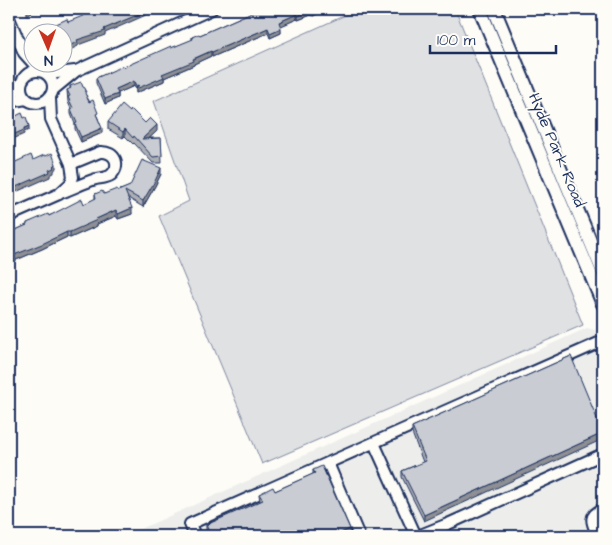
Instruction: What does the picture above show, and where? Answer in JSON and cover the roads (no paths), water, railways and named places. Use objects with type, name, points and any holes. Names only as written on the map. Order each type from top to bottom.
[{"type":"main road","name":"Hyde Park Road","points":[[480,9],[603,304]]},
{"type":"main road","name":"Hyde Park Road","points":[[494,9],[603,272]]},
{"type":"street","points":[[9,102],[31,101],[41,103],[46,101],[76,71],[212,9]]},
{"type":"street","points":[[9,18],[22,48]]},
{"type":"street","points":[[72,71],[76,71]]},
{"type":"street","points":[[23,72],[22,92],[51,120],[70,164],[73,177],[70,184],[62,192]]},
{"type":"street","points":[[9,95],[33,72]]},
{"type":"street","points":[[44,72],[51,78],[53,83],[51,120]]},
{"type":"street","points":[[9,216],[62,192],[110,176],[114,172],[116,164],[112,154],[100,152],[70,164]]},
{"type":"street","points":[[195,536],[190,524],[603,341]]},
{"type":"street","points":[[374,443],[417,536],[448,524],[603,454]]},
{"type":"street","points":[[328,463],[359,536]]},
{"type":"street","points":[[598,536],[592,521],[596,512],[603,509]]}]
